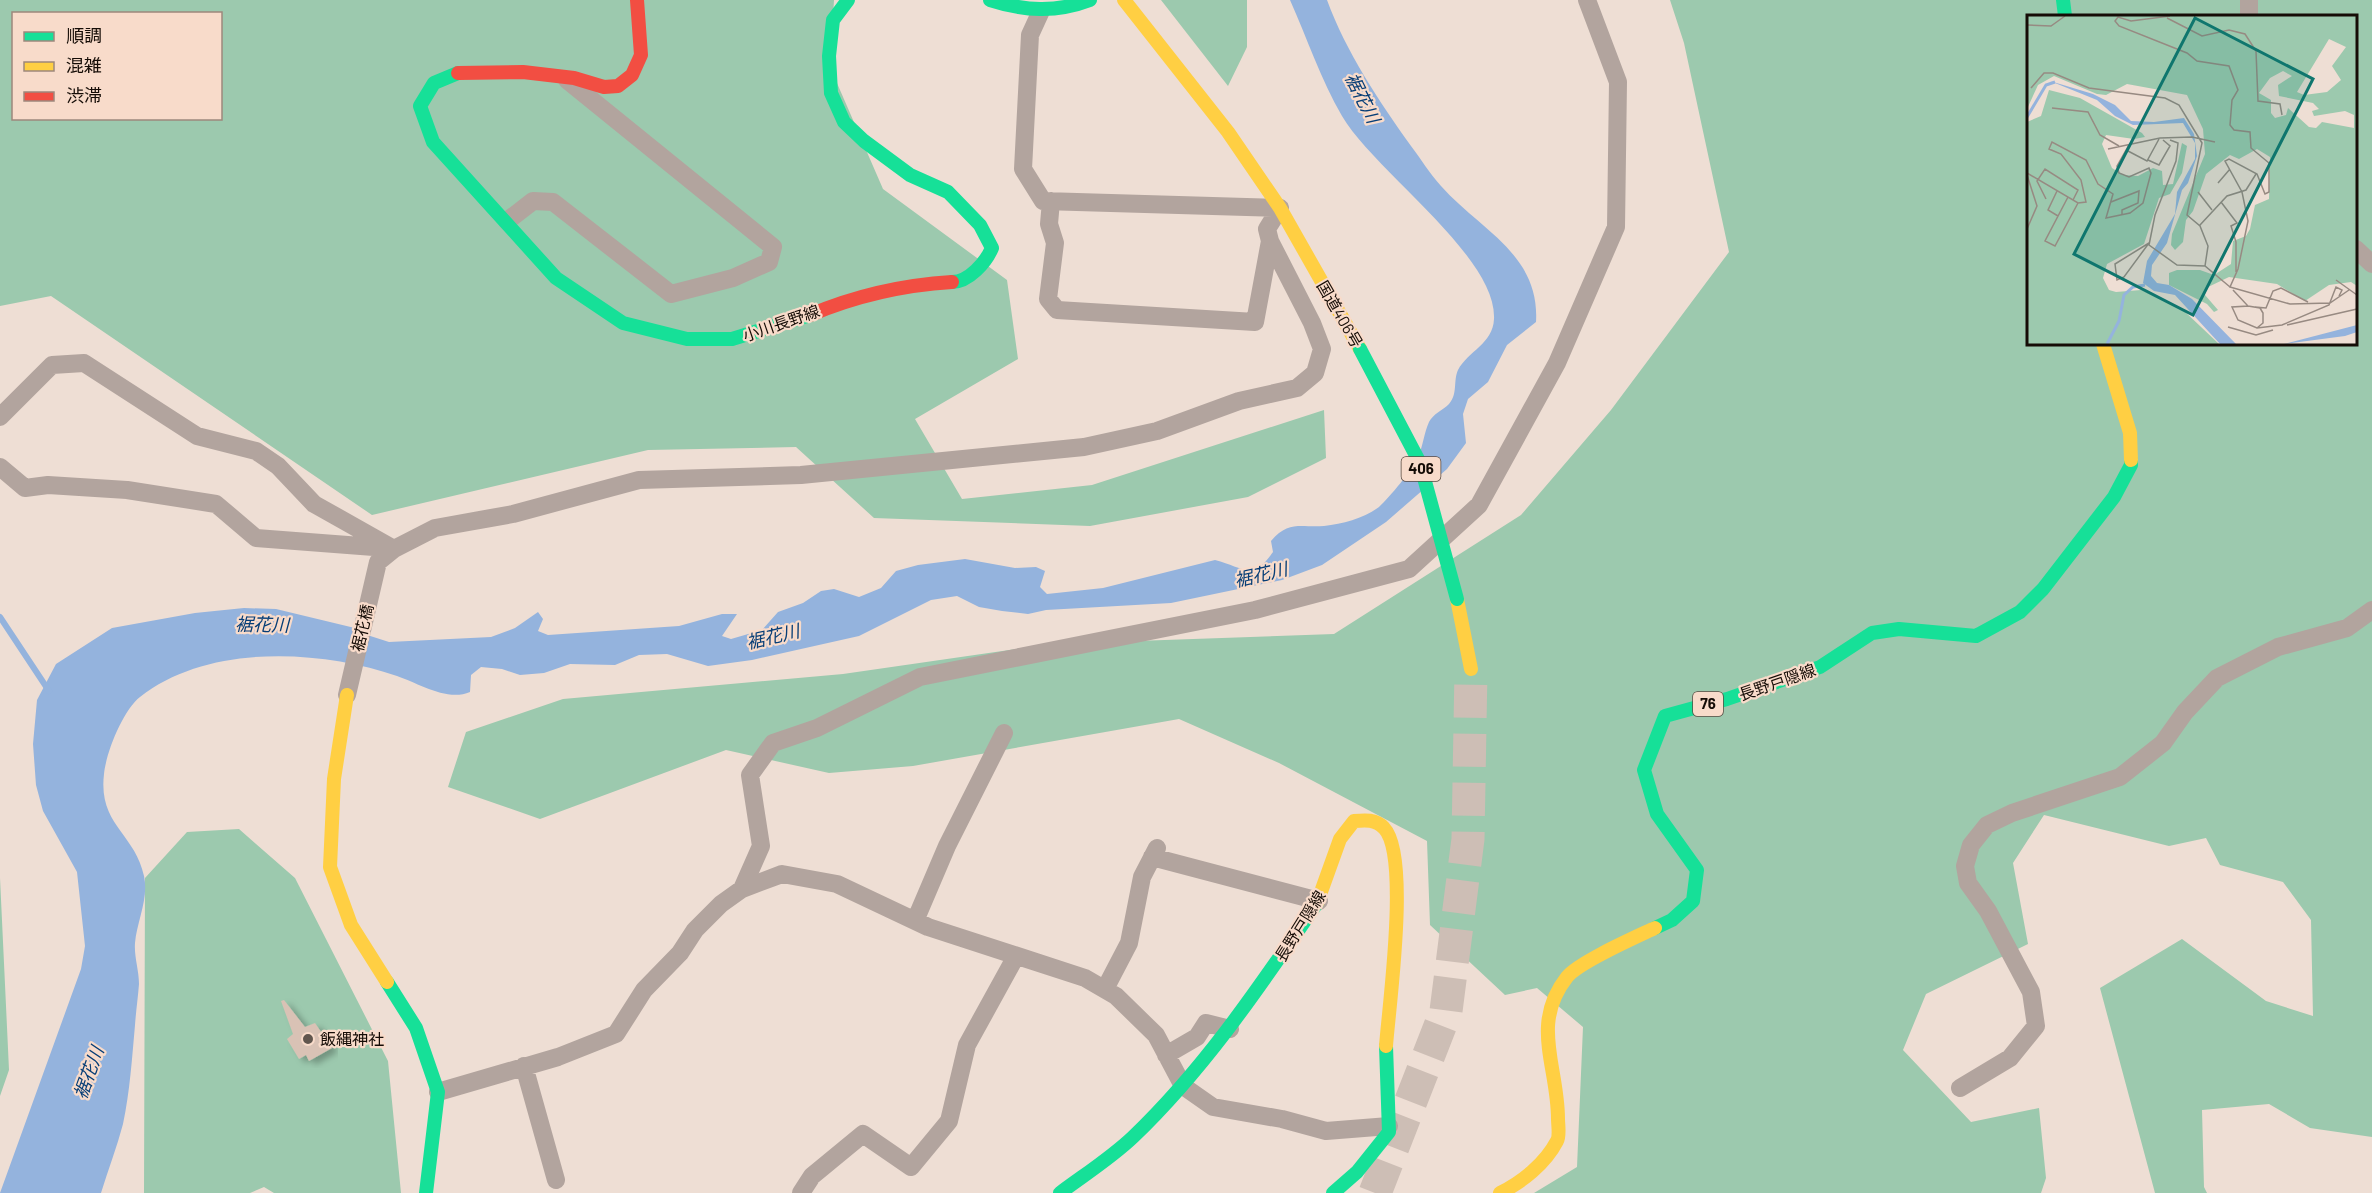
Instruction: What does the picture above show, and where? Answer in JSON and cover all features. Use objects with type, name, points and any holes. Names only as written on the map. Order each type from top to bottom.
[{"type":"main road","name":"小川長野線","points":[[637,0],[637,20],[643,43],[639,63],[628,82],[613,88],[564,77],[503,70],[458,73],[435,82],[420,106],[433,142],[556,278],[594,306],[623,323],[687,339],[732,339],[781,325],[847,299],[924,284],[960,282],[987,260],[992,248],[980,225],[948,192],[910,175],[864,141],[844,122],[831,93],[829,56],[833,20],[848,0]]},
{"type":"main road","points":[[990,0],[1041,11],[1075,7],[1090,0]]},
{"type":"main road","name":"国道406号","points":[[1124,0],[1228,132],[1280,208],[1360,349],[1420,463],[1457,599],[1471,669]]},
{"type":"main road","points":[[2063,0],[2065,15]]},
{"type":"main road","name":"長野戸隠線","points":[[1500,1193],[1524,1181],[1558,1140],[1558,1097],[1549,1050],[1547,1016],[1568,976],[1606,952],[1672,920],[1693,901],[1697,870],[1658,814],[1644,770],[1665,716],[1756,690],[1821,667],[1872,633],[1899,629],[1976,636],[2020,612],[2043,589],[2114,497],[2131,465],[2130,433],[2103,345]]},
{"type":"main road","points":[[347,695],[334,779],[330,867],[351,925],[416,1028],[438,1092],[426,1193]]},
{"type":"main road","name":"長野戸隠線","points":[[1060,1193],[1131,1139],[1183,1086],[1230,1029],[1319,901],[1340,839],[1354,821],[1371,820],[1384,828],[1394,844],[1398,884],[1385,1053],[1389,1126]]},
{"type":"main road","points":[[1333,1193],[1357,1172],[1389,1132],[1389,1126]]},
{"type":"street","points":[[742,889],[762,846],[750,775],[772,743],[817,728],[920,677],[1256,610],[1409,570],[1479,505],[1557,363],[1616,227],[1618,82],[1587,0]]},
{"type":"street","points":[[1041,11],[1030,35],[1023,169],[1043,201],[1280,208]]},
{"type":"street","points":[[507,222],[533,201],[553,202],[671,294],[733,278],[769,262],[773,247],[564,77]]},
{"type":"street","points":[[1051,201],[1049,224],[1055,243],[1048,299],[1057,310],[1255,322],[1270,241]]},
{"type":"street","points":[[0,467],[25,488],[48,485],[127,490],[216,504],[256,538],[394,549],[435,528],[513,514],[639,480],[801,475],[1084,447],[1157,431],[1239,402],[1297,388],[1315,373],[1322,349],[1308,314],[1270,241],[1267,229],[1280,208]]},
{"type":"street","points":[[2357,251],[2372,264]]},
{"type":"street","points":[[0,417],[52,365],[84,363],[197,436],[256,451],[278,466],[314,504],[394,549]]},
{"type":"street","name":"裾花橋","points":[[347,695],[378,562],[394,549]]},
{"type":"street","points":[[1960,1088],[2010,1058],[2036,1026],[2031,992],[1988,911],[1968,884],[1965,866],[1971,845],[1987,825],[2012,813],[2120,777],[2163,742],[2185,712],[2217,678],[2278,647],[2347,628],[2372,610]]},
{"type":"street","points":[[915,921],[947,846],[1004,733]]},
{"type":"street","points":[[1105,989],[1129,943],[1142,877],[1155,852],[1319,901]]},
{"type":"street","points":[[438,1092],[558,1057],[616,1034],[644,990],[680,953],[695,930],[721,904],[742,889],[782,874],[837,884],[915,921],[1085,978],[1116,996],[1156,1035],[1183,1086],[1213,1107],[1249,1112],[1326,1131],[1389,1126]]},
{"type":"street","points":[[801,1193],[812,1176],[863,1134],[911,1167],[949,1121],[967,1046],[1016,956]]},
{"type":"street","points":[[1166,1055],[1197,1037],[1206,1023],[1230,1029]]},
{"type":"street","points":[[525,1066],[556,1180]]},
{"type":"green space","points":[[0,0],[834,0],[830,67],[883,189],[1007,280],[1018,359],[915,419],[962,499],[1092,485],[1324,410],[1326,458],[1248,497],[1090,526],[874,518],[796,447],[648,450],[372,515],[51,296],[0,306]]},
{"type":"green space","points":[[1161,0],[1247,0],[1247,47],[1228,86]]},
{"type":"green space","points":[[1670,0],[2372,0],[2372,1137],[2310,1128],[2269,1104],[2202,1110],[2204,1187],[2207,1193],[2155,1193],[2100,988],[2182,939],[2266,1001],[2313,1016],[2311,920],[2283,882],[2220,865],[2206,838],[2169,846],[2044,815],[2013,863],[2028,944],[1926,994],[1903,1050],[1971,1122],[2039,1108],[2046,1178],[2041,1193],[1534,1193],[1577,1167],[1583,1027],[1537,988],[1505,995],[1430,925],[1427,841],[1279,763],[1179,719],[913,766],[829,773],[726,750],[540,819],[448,787],[466,732],[563,699],[843,674],[1050,644],[1334,634],[1521,515],[1611,410],[1729,252],[1684,43]]},
{"type":"green space","points":[[239,829],[295,878],[388,1061],[401,1193],[274,1193],[264,1187],[250,1193],[144,1193],[145,878],[187,832]]},
{"type":"green space","points":[[0,878],[9,1070],[0,1096]]},
{"type":"water","name":"裾花川","points":[[1290,0],[1327,0],[1364,76],[1387,112],[1441,186],[1505,245],[1518,261],[1528,278],[1535,298],[1536,322],[1507,345],[1488,382],[1468,399],[1463,414],[1466,443],[1447,469],[1386,522],[1322,565],[1282,580],[1171,603],[1046,610],[1028,614],[979,607],[957,596],[931,600],[859,636],[752,660],[708,666],[667,654],[639,655],[615,665],[570,664],[544,673],[520,675],[502,669],[481,667],[471,675],[470,692],[452,695],[366,667],[333,660],[299,657],[264,656],[230,660],[197,668],[167,680],[140,697],[127,712],[112,744],[104,774],[106,805],[139,861],[145,884],[144,901],[135,943],[139,984],[130,1074],[123,1124],[115,1150],[101,1193],[0,1193],[81,969],[85,946],[77,872],[43,811],[36,785],[33,744],[37,700],[56,664],[112,628],[195,613],[244,608],[276,609],[359,629],[361,633],[389,642],[491,637],[515,628],[538,612],[543,619],[538,631],[548,635],[679,626],[722,614],[737,614],[722,636],[731,639],[762,630],[778,612],[803,603],[821,591],[834,589],[859,597],[881,588],[896,571],[918,565],[965,559],[1015,568],[1036,567],[1045,571],[1040,587],[1047,594],[1103,588],[1215,560],[1253,570],[1266,561],[1273,552],[1271,541],[1284,530],[1296,526],[1324,526],[1346,522],[1379,507],[1415,462],[1429,422],[1452,400],[1458,370],[1462,363],[1485,341],[1493,328],[1490,294],[1476,268],[1456,242],[1358,138],[1342,116]]},
{"type":"building","points":[[284,1000],[305,1027],[315,1023],[332,1048],[309,1061],[306,1055],[299,1059],[287,1039],[293,1034],[281,1001]]},
{"type":"waterway","points":[[0,617],[49,691]]},
{"type":"tunnel","points":[[1375,1193],[1446,1011],[1468,839],[1471,669]]},
{"type":"traffic: fast","points":[[848,0],[833,20],[829,56],[831,93],[844,122],[864,141],[910,175],[948,192],[980,225],[992,248],[986,259],[971,275],[952,282]]},
{"type":"traffic: fast","points":[[990,0],[1040,9],[1065,7],[1090,0]]},
{"type":"traffic: fast","points":[[2063,0],[2065,15]]},
{"type":"traffic: fast","points":[[458,73],[434,83],[420,106],[433,142],[556,278],[623,323],[687,339],[732,339],[810,315]]},
{"type":"traffic: fast","points":[[1360,349],[1420,463],[1457,599]]},
{"type":"traffic: fast","points":[[1655,928],[1672,920],[1693,901],[1697,870],[1657,814],[1644,770],[1665,716],[1727,699],[1820,667],[1872,633],[1899,629],[1976,636],[2020,612],[2043,589],[2114,497],[2131,465],[2131,460]]},
{"type":"traffic: fast","points":[[1060,1193],[1125,1145],[1184,1083],[1231,1025],[1317,903]]},
{"type":"traffic: fast","points":[[387,982],[416,1028],[438,1092],[426,1193]]},
{"type":"traffic: fast","points":[[1333,1193],[1357,1172],[1389,1132],[1386,1046]]},
{"type":"traffic: slow","points":[[1124,0],[1228,132],[1280,208],[1360,349]]},
{"type":"traffic: slow","points":[[2103,345],[2130,433],[2131,460]]},
{"type":"traffic: slow","points":[[1457,599],[1471,669]]},
{"type":"traffic: slow","points":[[347,695],[334,779],[330,867],[351,925],[387,982]]},
{"type":"traffic: slow","points":[[1317,903],[1340,839],[1354,821],[1370,821],[1381,825],[1392,843],[1397,898],[1394,966],[1386,1046]]},
{"type":"traffic: slow","points":[[1500,1193],[1532,1172],[1558,1139],[1557,1100],[1548,1029],[1550,1012],[1556,994],[1567,977],[1583,964],[1655,928]]},
{"type":"traffic: jam","points":[[458,73],[523,72],[574,78],[604,87],[618,86],[632,75],[641,55],[637,0]]},
{"type":"traffic: jam","points":[[810,315],[880,292],[952,282]]},
{"type":"place","name":"飯縄神社","points":[[308,1039]]}]
